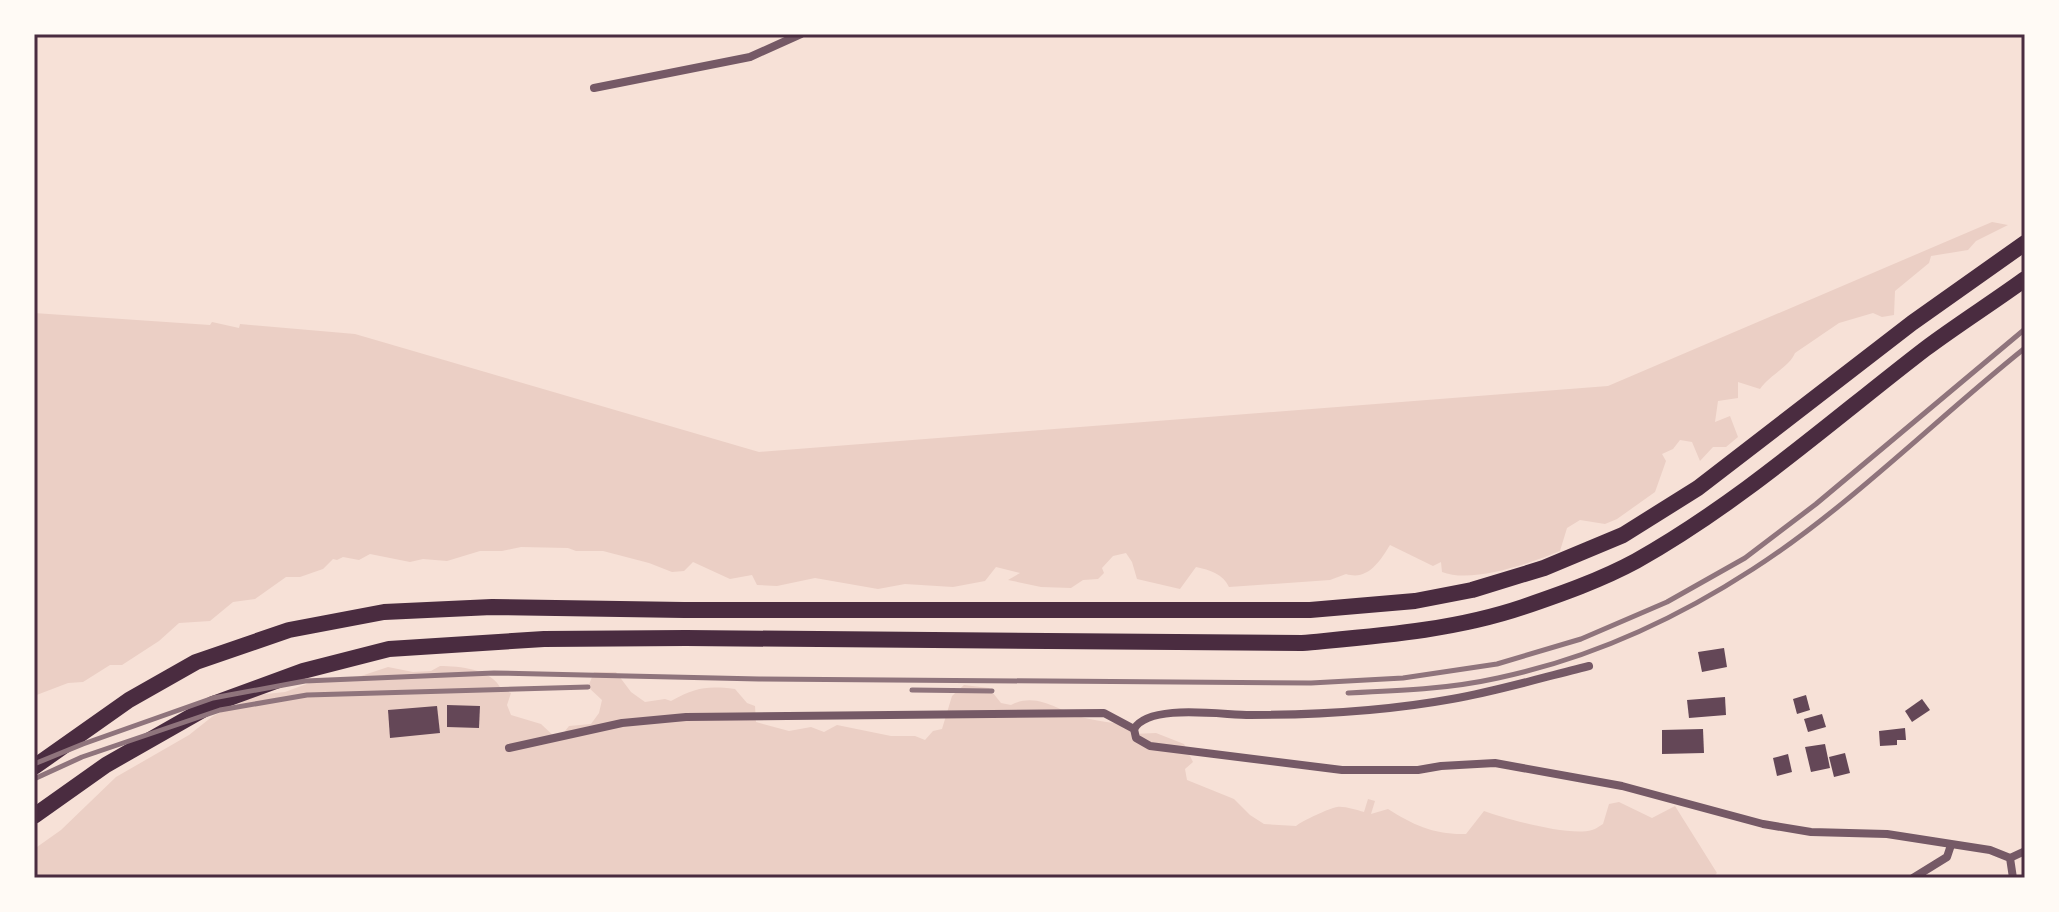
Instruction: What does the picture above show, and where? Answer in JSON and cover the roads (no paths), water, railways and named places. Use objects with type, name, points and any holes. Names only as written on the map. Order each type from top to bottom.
[{"type":"highway","points":[[34,767],[129,700],[196,662],[289,630],[384,612],[492,607],[1310,610],[1415,601],[1472,590],[1544,568],[1623,535],[1778,427],[1912,323],[2025,243]]},
{"type":"highway","points":[[34,816],[106,765],[213,704],[292,674],[389,649],[544,639],[686,638],[1302,643],[1393,635],[1506,612],[1569,591],[1634,562],[1707,517],[1802,448],[1927,348],[2025,279]]},
{"type":"street","points":[[594,88],[750,57],[801,34]]},
{"type":"street","points":[[1589,666],[1453,699],[1391,708],[1306,714],[1169,712],[1144,719],[1134,729],[1136,738],[1150,746],[1342,770],[1418,770],[1495,763],[1622,786],[1763,824],[1811,832],[1887,834],[1990,850],[2010,858],[2025,851]]},
{"type":"street","points":[[509,748],[622,723],[757,715],[927,717],[1104,713],[1134,729]]},
{"type":"street","points":[[1913,878],[1947,857],[1951,845]]},
{"type":"street","points":[[2010,858],[2013,878]]},
{"type":"railway","points":[[34,764],[213,698],[305,681],[494,673],[759,679],[1311,683],[1403,678],[1497,664],[1581,639],[1667,602],[1745,558],[1816,504],[2025,329]]},
{"type":"railway","points":[[1348,693],[1442,687],[1498,678],[1565,660],[1662,620],[1753,569],[1823,519],[2025,348]]},
{"type":"railway","points":[[34,779],[82,757],[220,710],[307,695],[588,687]]},
{"type":"railway","points":[[912,690],[992,691]]}]
